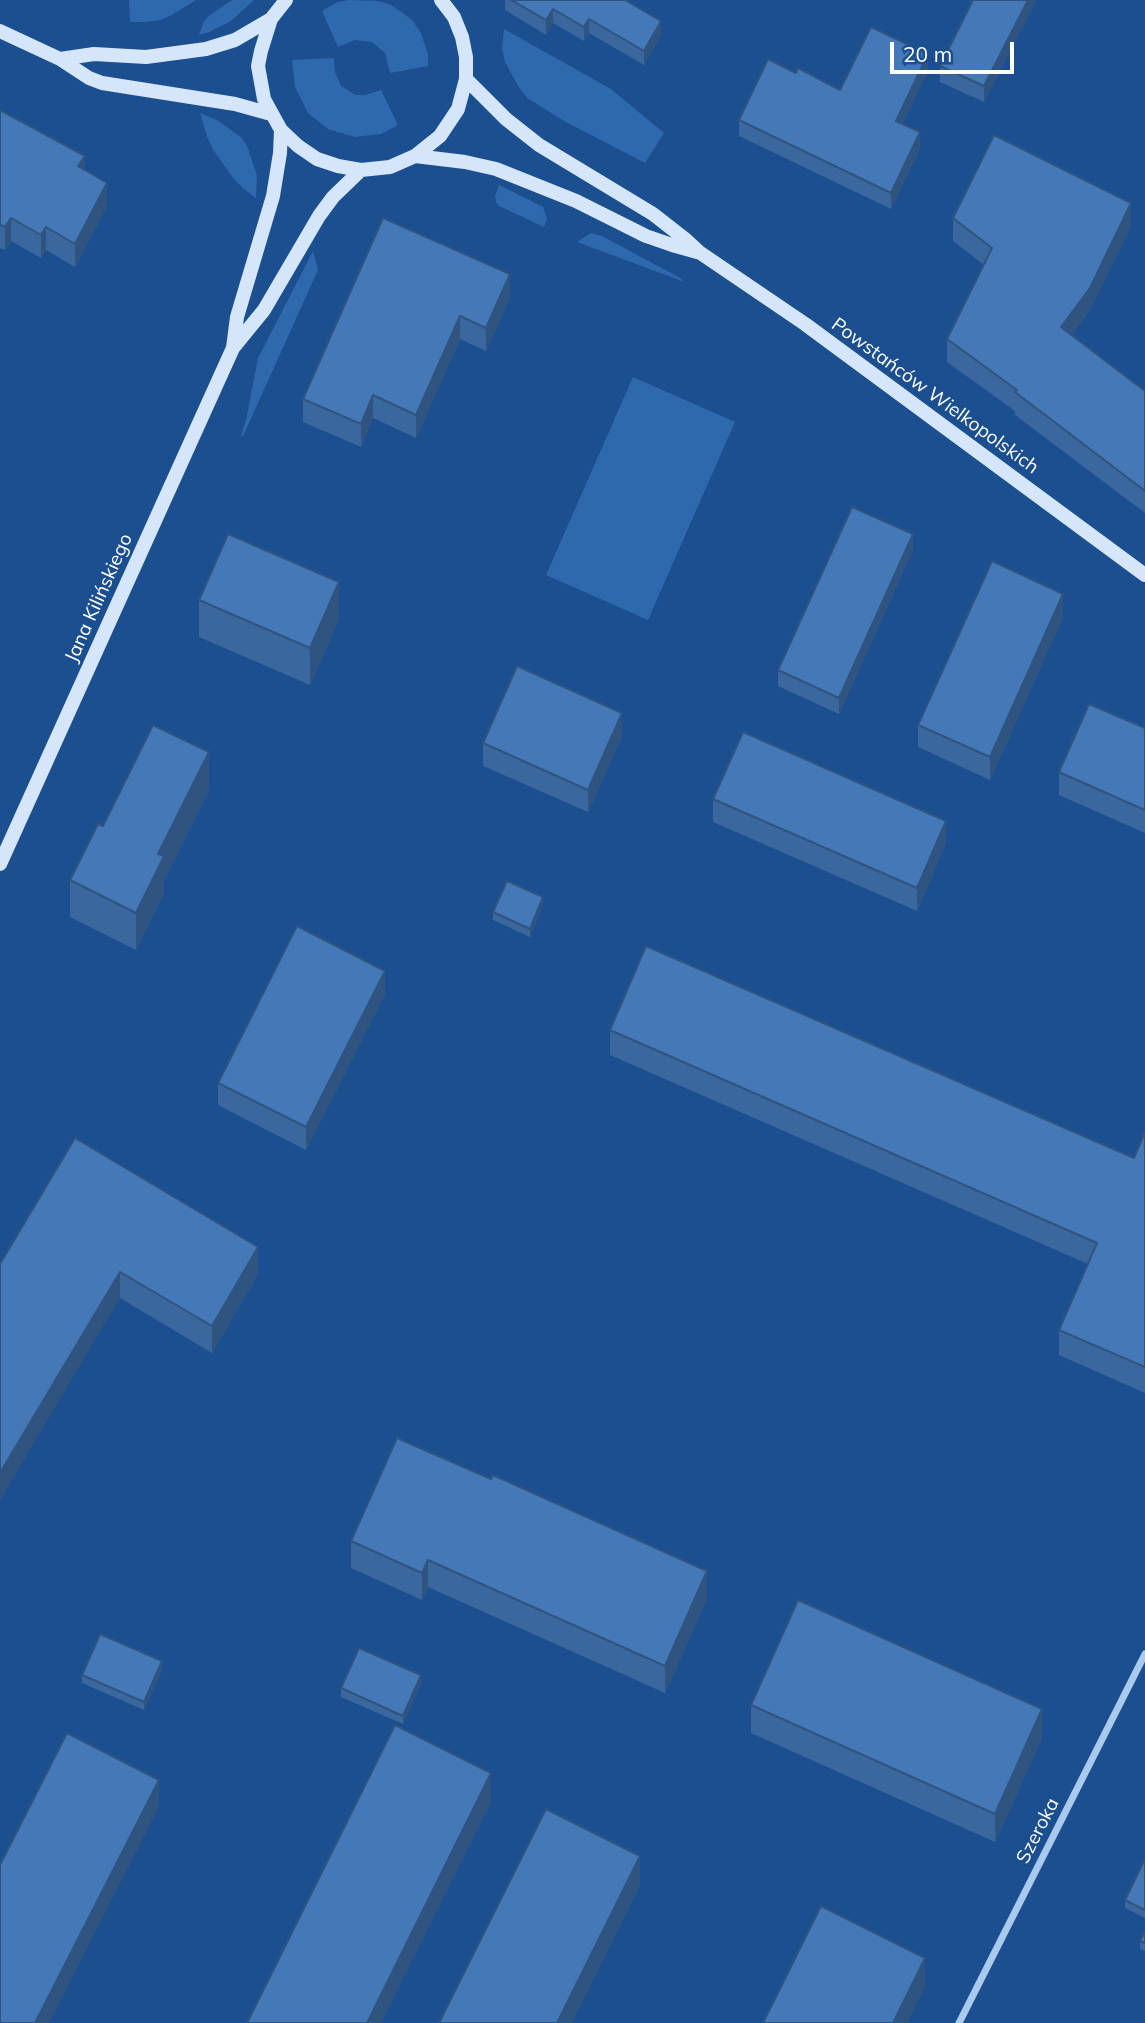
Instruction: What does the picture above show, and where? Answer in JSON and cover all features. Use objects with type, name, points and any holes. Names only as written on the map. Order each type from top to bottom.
[{"type":"street","points":[[286,0],[271,19],[258,66],[264,99],[281,130],[298,146],[317,159],[361,170],[390,167],[415,156],[440,136],[458,109],[466,79],[466,57],[454,17],[441,0]]},
{"type":"street","points":[[454,0],[454,17]]},
{"type":"street","points":[[60,59],[94,54],[145,57],[206,49],[235,40],[271,19]]},
{"type":"street","points":[[0,31],[103,83],[234,104],[271,114]]},
{"type":"street","name":"Powstańców Wielkopolskich","points":[[466,79],[506,119],[539,145],[653,214],[699,252],[805,324],[1145,575]]},
{"type":"street","name":"Jana Kilińskiego","points":[[233,348],[237,317],[273,196],[279,164],[281,130]]},
{"type":"street","name":"Powstańców Wielkopolskich","points":[[415,156],[496,169],[566,197],[646,236],[699,252]]},
{"type":"street","name":"Jana Kilińskiego","points":[[0,864],[233,348],[273,296],[319,216],[333,197],[361,170]]},
{"type":"street","name":"Szeroka","points":[[959,2023],[1145,1654]]},
{"type":"shaded area","points":[[129,0],[196,0],[160,20],[130,22]]},
{"type":"shaded area","points":[[232,0],[254,0],[231,21],[199,35],[204,21]]},
{"type":"shaded area","points":[[348,0],[378,1],[391,5],[413,21],[421,33],[428,55],[428,66],[390,73],[385,53],[372,42],[354,40],[338,47],[322,11]]},
{"type":"shaded area","points":[[504,29],[611,89],[664,133],[645,163],[564,121],[527,98],[505,62],[502,48]]},
{"type":"shaded area","points":[[334,58],[335,72],[341,86],[356,95],[381,90],[398,125],[381,134],[355,137],[328,129],[308,113],[295,87],[292,60]]},
{"type":"shaded area","points":[[200,113],[217,120],[241,137],[248,148],[257,176],[256,198],[233,178],[214,151]]},
{"type":"shaded area","points":[[499,185],[543,207],[547,219],[544,227],[499,206],[495,196]]},
{"type":"shaded area","points":[[591,233],[602,236],[682,281],[577,242]]},
{"type":"shaded area","points":[[313,251],[318,270],[241,436],[258,358]]},
{"type":"shaded area","points":[[633,377],[735,422],[648,620],[546,575]]},
{"type":"building","points":[[511,0],[625,0],[661,21],[644,51],[589,19],[584,27],[553,9],[546,20]]},
{"type":"building","points":[[973,0],[1028,0],[984,86],[940,66]]},
{"type":"building","points":[[871,27],[928,54],[896,121],[920,132],[891,193],[739,120],[768,59],[796,73],[798,68],[840,90]]},
{"type":"building","points":[[0,110],[85,156],[78,166],[107,183],[75,244],[46,227],[41,235],[11,218],[5,227],[0,225]]},
{"type":"building","points":[[994,135],[1131,203],[1090,288],[1061,327],[1145,391],[1145,491],[1015,392],[1017,390],[947,339],[992,248],[953,218]]},
{"type":"building","points":[[383,218],[510,274],[486,328],[460,316],[416,415],[373,395],[361,424],[303,399]]},
{"type":"building","points":[[852,507],[913,534],[839,698],[778,670]]},
{"type":"building","points":[[228,534],[339,582],[310,648],[199,600]]},
{"type":"building","points":[[992,561],[1063,594],[990,757],[918,725]]},
{"type":"building","points":[[517,666],[622,713],[588,790],[483,743]]},
{"type":"building","points":[[1089,704],[1145,728],[1145,810],[1059,772]]},
{"type":"building","points":[[153,725],[209,752],[158,854],[164,856],[136,913],[70,880],[98,824],[103,826]]},
{"type":"building","points":[[743,732],[946,821],[917,888],[713,799]]},
{"type":"building","points":[[507,881],[543,897],[530,929],[493,912]]},
{"type":"building","points":[[297,926],[385,971],[306,1127],[218,1083]]},
{"type":"building","points":[[646,946],[1134,1158],[1145,1132],[1145,1367],[1059,1330],[1097,1243],[610,1030]]},
{"type":"building","points":[[75,1138],[258,1247],[212,1326],[120,1272],[0,1473],[0,1264]]},
{"type":"building","points":[[397,1438],[491,1479],[493,1475],[707,1571],[665,1666],[428,1560],[422,1573],[351,1541]]},
{"type":"building","points":[[798,1600],[1042,1709],[995,1814],[751,1705]]},
{"type":"building","points":[[100,1634],[162,1661],[144,1702],[82,1675]]},
{"type":"building","points":[[359,1648],[421,1675],[403,1716],[341,1688]]},
{"type":"building","points":[[395,1725],[491,1773],[367,2023],[247,2023]]},
{"type":"building","points":[[67,1733],[159,1780],[35,2023],[0,2023],[0,1865]]},
{"type":"building","points":[[546,1809],[640,1856],[557,2023],[439,2023]]},
{"type":"building","points":[[1145,1859],[1145,1910],[1125,1900]]},
{"type":"building","points":[[821,1906],[925,1958],[893,2023],[763,2023]]}]
